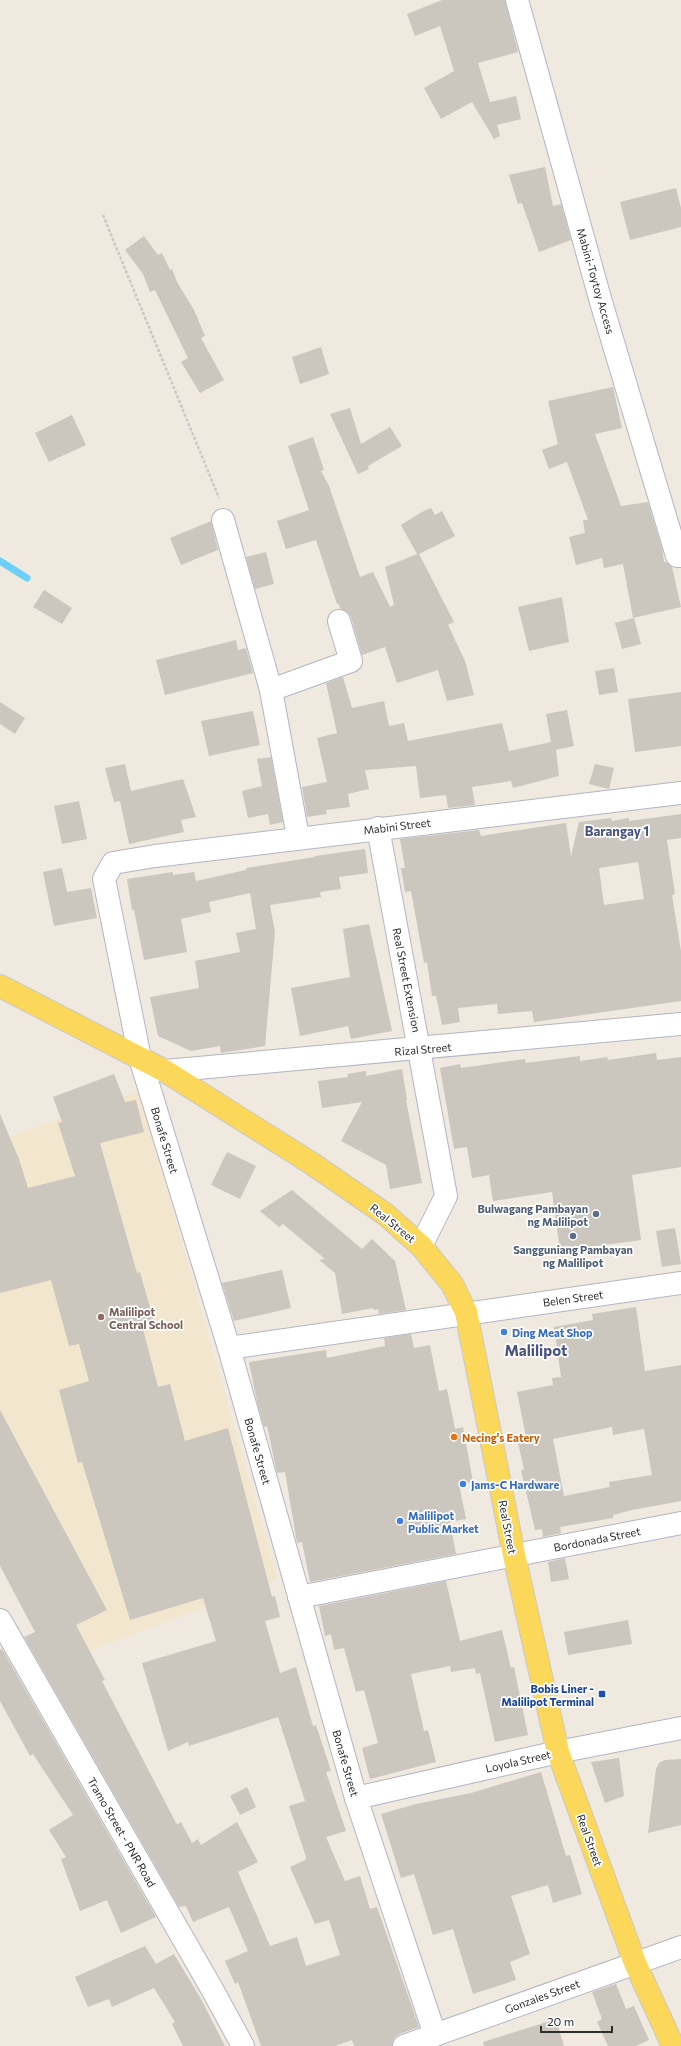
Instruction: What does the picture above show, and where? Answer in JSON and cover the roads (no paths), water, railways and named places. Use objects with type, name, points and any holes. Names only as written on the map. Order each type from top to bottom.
[{"type":"main road","name":"Real Street","points":[[0,986],[165,1072],[311,1163],[385,1214],[421,1246],[452,1284],[466,1312],[514,1555],[558,1752],[635,1963],[672,2044]]},
{"type":"street","name":"Mabini-Toytoy Access","points":[[517,0],[617,355],[677,556],[681,556]]},
{"type":"street","points":[[223,520],[271,690],[298,837]]},
{"type":"street","points":[[271,690],[351,661],[339,621]]},
{"type":"street","name":"Mabini Street","points":[[113,863],[154,856],[298,837],[681,793]]},
{"type":"street","name":"Real Street Extension","points":[[378,828],[446,1196],[421,1246]]},
{"type":"street","name":"Bonafe Street","points":[[113,863],[104,879],[140,1058],[229,1348],[356,1798],[435,2035]]},
{"type":"street","name":"Rizal Street","points":[[165,1072],[681,1024]]},
{"type":"street","name":"Belen Street","points":[[229,1348],[466,1312],[681,1283]]},
{"type":"street","name":"Bordonada Street","points":[[300,1597],[681,1523]]},
{"type":"street","name":"Tramo Street - PNR Road","points":[[0,1620],[212,1989],[243,2046]]},
{"type":"street","name":"Loyola Street","points":[[356,1798],[558,1752],[681,1728]]},
{"type":"street","name":"Gonzales Street","points":[[404,2046],[681,1947]]},
{"type":"waterway","points":[[0,561],[27,578]]},
{"type":"place","name":"Bulwagang Pambayan ng Malilipot","points":[[596,1214]]},
{"type":"place","name":"Sangguniang Pambayan ng Malilipot","points":[[573,1236]]},
{"type":"place","name":"Malilipot Central School","points":[[101,1317]]},
{"type":"place","name":"Ding Meat Shop","points":[[504,1332]]},
{"type":"place","name":"Necing's Eatery","points":[[454,1437]]},
{"type":"place","name":"Jams-C Hardware","points":[[463,1484]]},
{"type":"place","name":"Malilipot Public Market","points":[[400,1521]]},
{"type":"place","name":"Bobis Liner - Malilipot Terminal","points":[[602,1694]]},
{"type":"district","name":"Barangay 1","points":[[617,831]]},
{"type":"district","name":"Malilipot","points":[[536,1350]]}]
